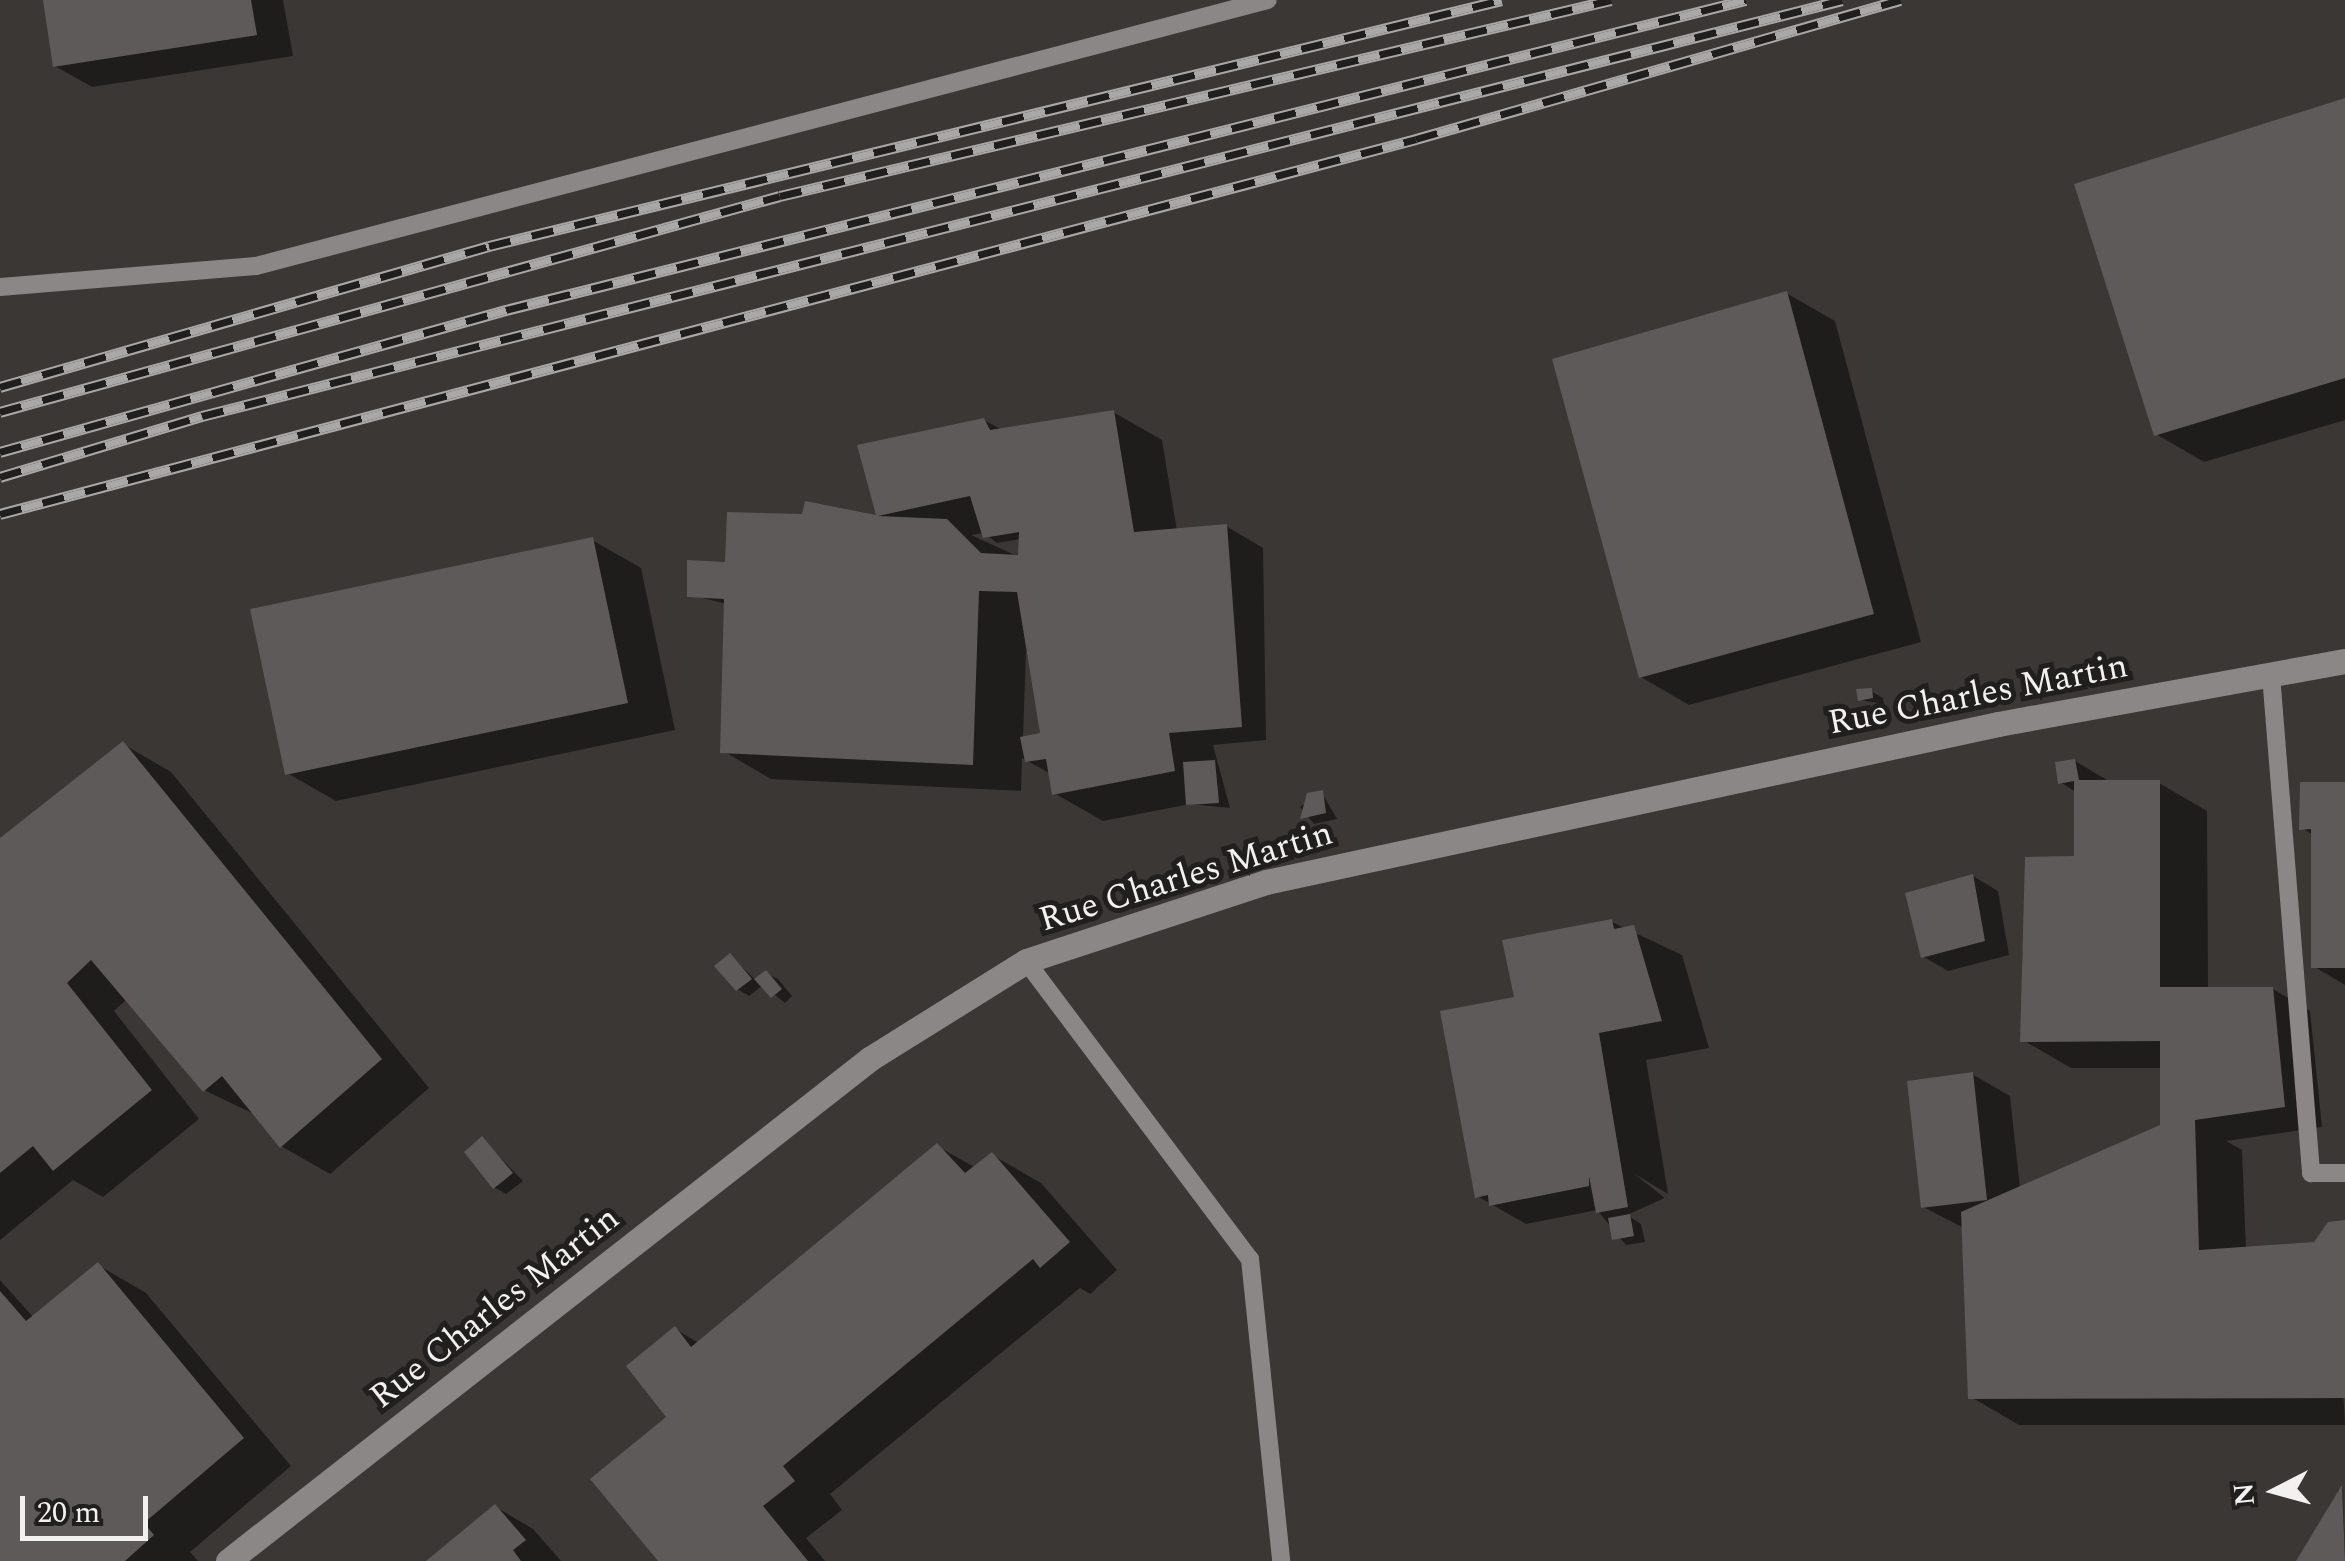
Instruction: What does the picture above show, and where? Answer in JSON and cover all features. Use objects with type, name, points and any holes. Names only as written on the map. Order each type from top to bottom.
[{"type":"street","name":"Rue Charles Martin","points":[[228,1561],[871,1058],[1026,961],[1266,882],[2345,661]]},
{"type":"lane","points":[[0,287],[256,266],[1268,0]]},
{"type":"lane","points":[[2271,675],[2310,1173],[2345,1173]]},
{"type":"lane","points":[[1026,961],[1250,1260],[1281,1561]]},
{"type":"building","points":[[43,0],[251,0],[257,35],[53,67]]},
{"type":"building","points":[[2345,98],[2345,378],[2154,436],[2074,184]]},
{"type":"building","points":[[1787,291],[1874,614],[1639,678],[1552,359]]},
{"type":"building","points":[[1114,410],[1134,532],[1227,524],[1242,727],[1169,733],[1175,771],[1052,795],[1046,759],[1025,762],[1020,737],[1040,733],[1017,592],[979,591],[973,765],[720,753],[724,599],[687,597],[687,560],[725,562],[727,512],[802,514],[805,501],[876,515],[857,445],[984,418],[990,430]],"holes":[[[970,496],[983,538],[1019,532],[1018,555],[981,553],[947,519],[878,516]]]},
{"type":"building","points":[[593,537],[628,703],[285,775],[250,609]]},
{"type":"building","points":[[1872,688],[1873,698],[1858,701],[1856,689]]},
{"type":"building","points":[[123,741],[382,1059],[280,1148],[222,1076],[203,1092],[91,960],[67,983],[152,1090],[53,1171],[33,1146],[0,1173],[0,838]]},
{"type":"building","points":[[2075,759],[2079,780],[2160,780],[2160,987],[2273,987],[2285,1107],[2195,1120],[2199,1250],[2314,1242],[2328,1222],[2345,1220],[2345,1398],[1968,1399],[1961,1212],[2160,1125],[2160,1041],[2020,1042],[2025,857],[2074,856],[2074,781],[2058,784],[2055,762]]},
{"type":"building","points":[[1215,760],[1219,803],[1186,805],[1183,762]]},
{"type":"building","points":[[2300,782],[2345,782],[2345,968],[2311,968],[2311,829],[2299,830]]},
{"type":"building","points":[[1323,790],[1326,813],[1300,819],[1307,793]]},
{"type":"building","points":[[1973,874],[1985,941],[1921,958],[1905,893]]},
{"type":"building","points":[[1612,919],[1614,929],[1634,925],[1662,1021],[1599,1033],[1628,1207],[1596,1213],[1589,1176],[1589,1186],[1489,1206],[1488,1195],[1475,1198],[1440,1011],[1514,997],[1502,940]]},
{"type":"building","points":[[730,953],[752,979],[736,991],[714,966]]},
{"type":"building","points":[[766,970],[782,989],[771,998],[754,979]]},
{"type":"building","points":[[1973,1072],[1987,1200],[1921,1208],[1907,1081]]},
{"type":"building","points":[[482,1136],[513,1173],[493,1189],[464,1152]]},
{"type":"building","points":[[937,1143],[965,1173],[992,1152],[1070,1242],[1040,1268],[1033,1259],[783,1466],[795,1481],[763,1506],[808,1561],[658,1561],[590,1479],[666,1417],[626,1366],[675,1326],[691,1347]]},
{"type":"building","points":[[1630,1214],[1634,1236],[1612,1240],[1608,1218]]},
{"type":"building","points":[[98,1262],[244,1438],[144,1523],[154,1535],[125,1561],[0,1561],[0,1291],[26,1321]]},
{"type":"building","points":[[2342,1485],[2345,1561],[2296,1561]]},
{"type":"building","points":[[495,1504],[526,1540],[513,1550],[521,1561],[426,1561]]},
{"type":"railway","points":[[0,387],[489,246],[1502,0]]},
{"type":"railway","points":[[0,412],[780,196],[1611,0]]},
{"type":"railway","points":[[0,452],[506,310],[1746,0]]},
{"type":"railway","points":[[0,477],[202,416],[1842,0]]},
{"type":"railway","points":[[0,514],[1416,139],[1900,0]]}]
